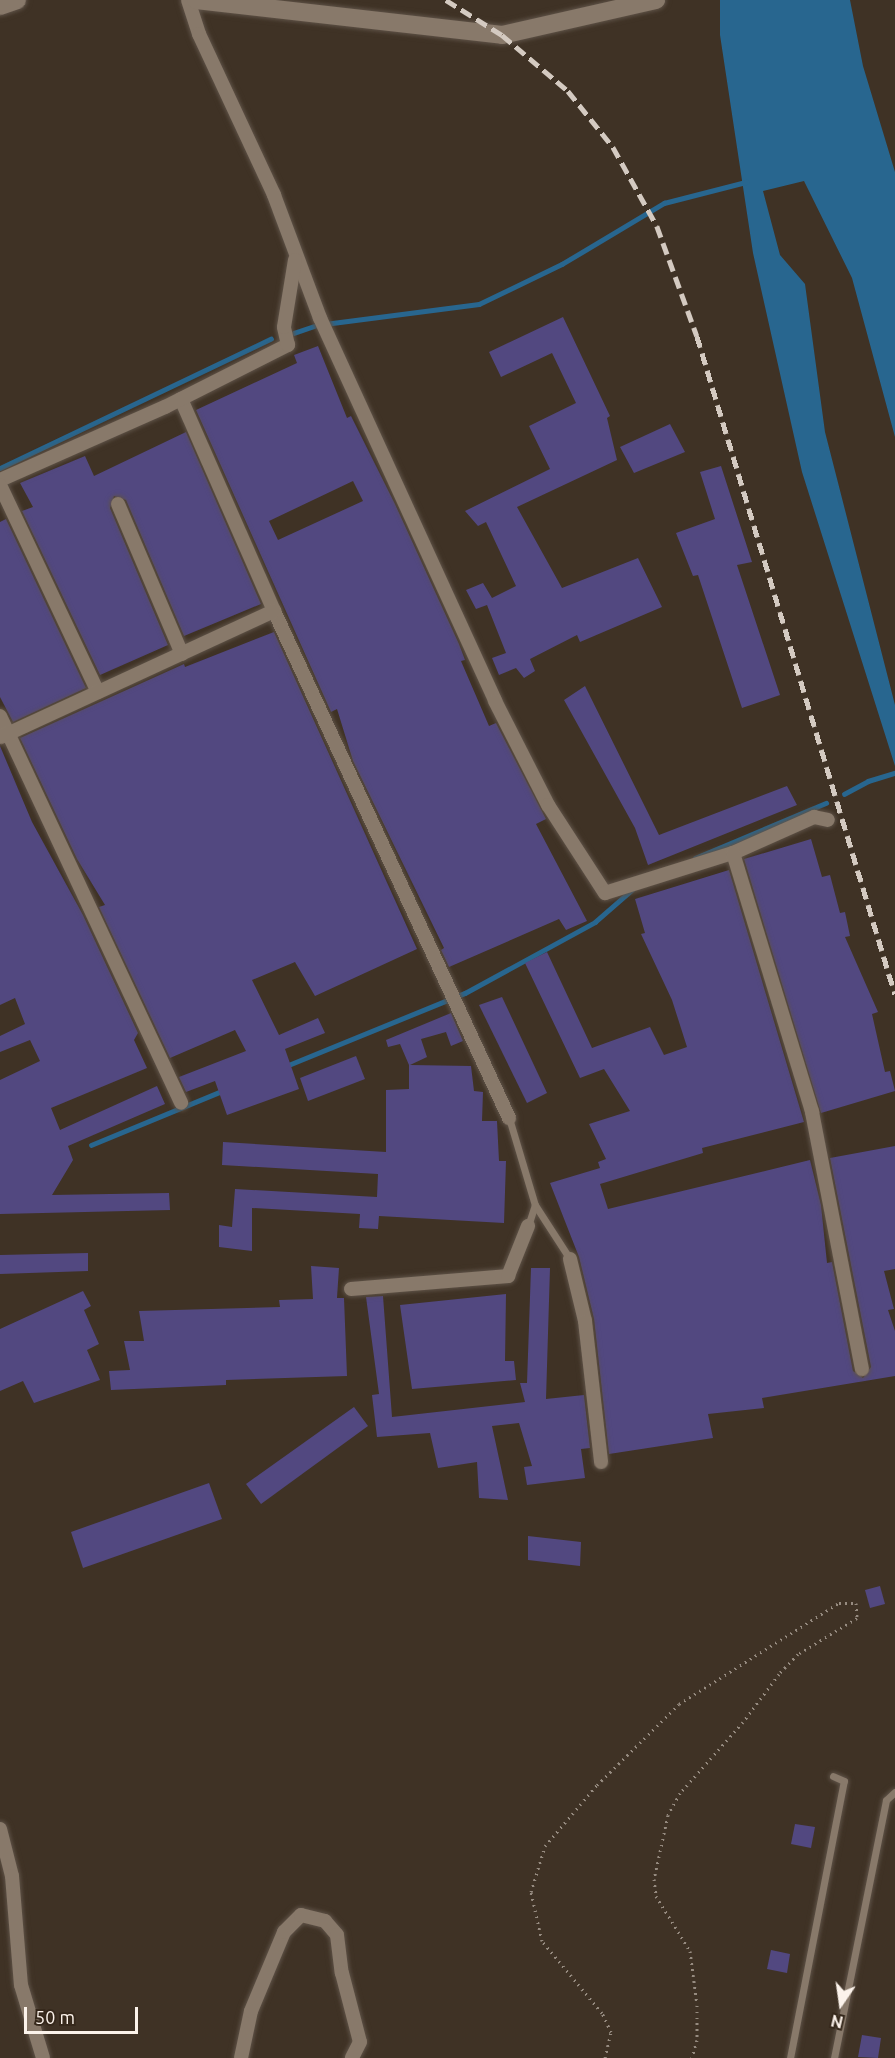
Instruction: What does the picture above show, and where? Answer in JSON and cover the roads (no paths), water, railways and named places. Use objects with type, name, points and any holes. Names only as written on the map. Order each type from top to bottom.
[{"type":"street","points":[[0,6],[17,0]]},
{"type":"street","points":[[188,0],[199,34],[274,195],[296,258],[323,324],[495,701],[548,805],[605,893],[733,852],[814,817],[828,820]]},
{"type":"street","points":[[195,0],[502,35],[656,0]]},
{"type":"street","points":[[0,480],[181,399],[288,345],[284,327],[296,258]]},
{"type":"street","points":[[181,399],[274,611],[509,1118]]},
{"type":"street","points":[[0,485],[98,692]]},
{"type":"street","points":[[118,504],[182,654]]},
{"type":"street","points":[[4,736],[274,611]]},
{"type":"street","points":[[0,716],[4,736],[181,1103]]},
{"type":"street","points":[[733,852],[812,1112],[862,1369]]},
{"type":"street","points":[[351,1288],[508,1276],[528,1226]]},
{"type":"street","points":[[570,1260],[585,1321],[601,1462]]},
{"type":"street","points":[[0,1829],[12,1876],[21,1985],[43,2058]]},
{"type":"street","points":[[241,2058],[251,2011],[284,1932],[301,1915],[326,1921],[337,1935],[342,1973],[360,2042],[352,2058]]},
{"type":"lane","points":[[509,1118],[535,1205],[570,1260]]},
{"type":"lane","points":[[528,1226],[535,1205]]},
{"type":"lane","points":[[790,2058],[844,1781],[833,1776]]},
{"type":"lane","points":[[834,2058],[886,1800],[895,1792]]},
{"type":"water","points":[[720,0],[850,0],[863,66],[895,172],[895,437],[852,278],[804,181],[763,191],[780,255],[805,284],[825,432],[895,705],[895,766],[802,472],[753,253],[720,35]]},
{"type":"waterway","points":[[294,333],[317,325],[479,304],[562,264],[664,203],[746,182]]},
{"type":"waterway","points":[[0,468],[271,339]]},
{"type":"waterway","points":[[844,794],[868,781],[895,773]]},
{"type":"waterway","points":[[695,858],[826,803]]},
{"type":"waterway","points":[[286,1066],[465,993],[595,922],[634,888]]},
{"type":"waterway","points":[[91,1145],[222,1091]]},
{"type":"railway","points":[[446,0],[502,35],[568,91],[613,147],[657,226],[697,336],[895,994]]}]
